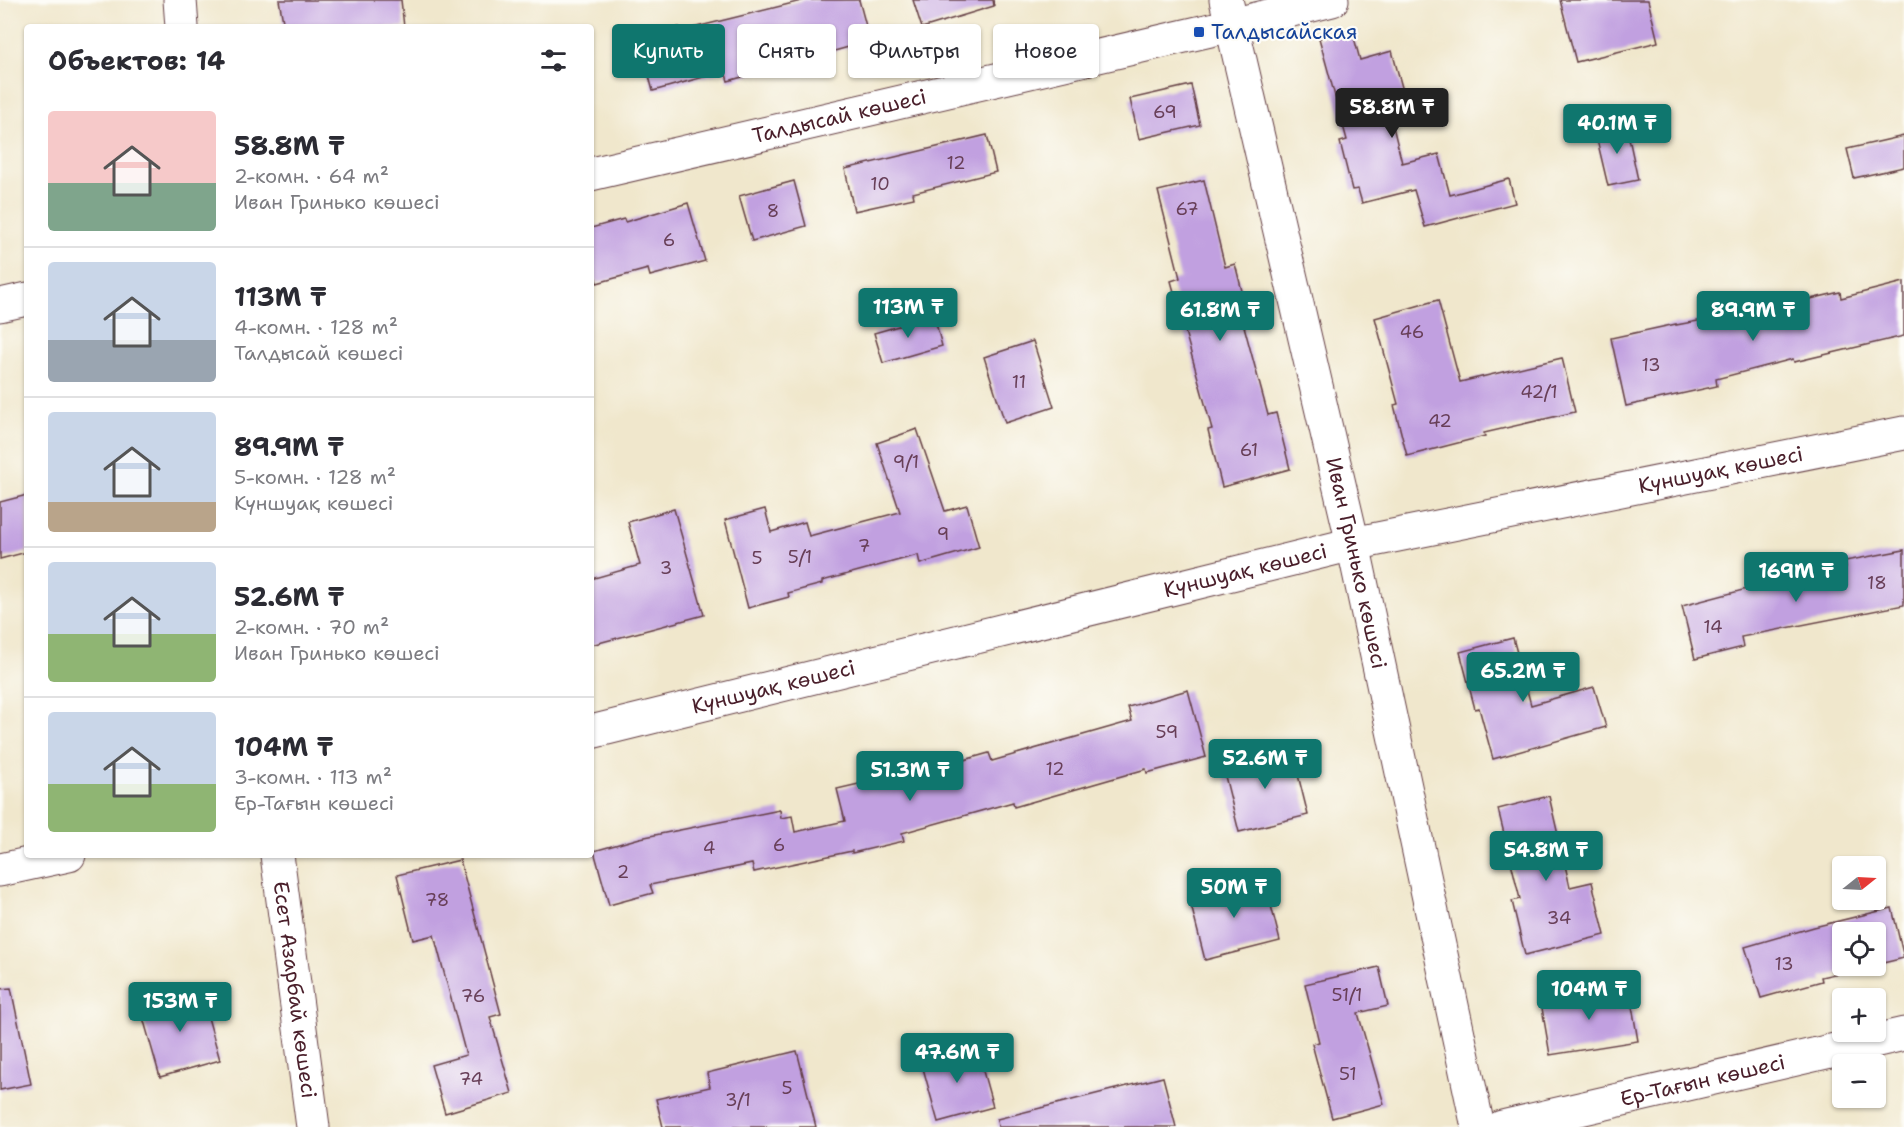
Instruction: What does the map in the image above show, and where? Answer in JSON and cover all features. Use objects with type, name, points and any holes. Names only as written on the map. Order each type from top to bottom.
[{"type":"street","points":[[180,0],[182,24]]},
{"type":"street","name":"Талдысай көшесі","points":[[594,173],[1229,13],[1332,0]]},
{"type":"street","name":"Иван Гринько көшесі","points":[[1229,13],[1353,544],[1478,1127]]},
{"type":"street","points":[[0,305],[24,300]]},
{"type":"street","name":"Күншуақ көшесі","points":[[594,731],[1353,544],[1904,433]]},
{"type":"street","points":[[0,870],[55,858]]},
{"type":"street","name":"Есет Азарбай көшесі","points":[[277,858],[313,1127]]},
{"type":"street","name":"Ер-Тағын көшесі","points":[[1502,1127],[1904,1034]]},
{"type":"building","points":[[279,0],[401,0],[404,24],[283,24]]},
{"type":"building","points":[[805,0],[859,0],[865,24],[848,24],[848,47],[836,51],[836,24],[737,24],[739,78],[728,81],[725,71],[725,24],[708,24]]},
{"type":"building","points":[[913,0],[993,0],[994,6],[935,24],[921,24]]},
{"type":"building","points":[[1560,0],[1648,0],[1658,42],[1576,62]]},
{"type":"building","points":[[1352,30],[1360,60],[1392,51],[1406,102],[1388,106],[1402,163],[1439,154],[1450,195],[1509,179],[1515,203],[1425,227],[1414,190],[1362,203],[1358,189],[1352,190],[1340,142],[1347,140],[1319,38]]},
{"type":"building","points":[[650,78],[700,78],[653,91]]},
{"type":"building","points":[[1191,85],[1200,125],[1139,139],[1130,99]]},
{"type":"building","points":[[1626,124],[1638,180],[1608,186],[1595,131]]},
{"type":"building","points":[[987,135],[996,172],[913,193],[914,198],[854,211],[845,169]]},
{"type":"building","points":[[1904,136],[1904,167],[1854,178],[1847,149]]},
{"type":"building","points":[[1204,180],[1225,267],[1235,264],[1248,314],[1241,315],[1268,415],[1276,413],[1290,469],[1222,487],[1208,430],[1212,429],[1171,281],[1180,278],[1158,191]]},
{"type":"building","points":[[794,181],[806,226],[752,241],[739,196]]},
{"type":"building","points":[[688,203],[705,261],[650,276],[648,269],[597,283],[594,272],[594,227],[624,219],[625,222]]},
{"type":"building","points":[[1904,282],[1904,336],[1794,362],[1793,359],[1716,379],[1717,386],[1626,406],[1611,338],[1676,324],[1703,320],[1704,323],[1759,308],[1760,311],[1840,292],[1841,298]]},
{"type":"building","points":[[1438,300],[1460,382],[1562,358],[1575,412],[1484,433],[1485,436],[1407,456],[1394,405],[1398,404],[1375,318]]},
{"type":"building","points":[[934,316],[942,346],[883,363],[874,333]]},
{"type":"building","points":[[1033,341],[1054,407],[1005,423],[984,357]]},
{"type":"building","points":[[917,429],[945,511],[967,505],[979,547],[920,564],[918,555],[822,581],[822,584],[788,593],[789,597],[748,608],[725,520],[765,509],[771,532],[805,522],[809,536],[900,512],[877,443]]},
{"type":"building","points":[[24,496],[24,553],[0,559],[0,502]]},
{"type":"building","points":[[674,509],[704,615],[594,644],[594,578],[640,565],[628,522]]},
{"type":"building","points":[[1904,550],[1904,605],[1741,637],[1743,647],[1695,659],[1682,606],[1762,585],[1762,583],[1846,567],[1845,561]]},
{"type":"building","points":[[1513,638],[1531,705],[1594,687],[1606,727],[1493,759],[1479,708],[1475,709],[1460,652]]},
{"type":"building","points":[[1188,690],[1206,757],[1147,773],[1146,769],[1014,807],[1013,802],[902,833],[904,841],[852,853],[852,851],[754,872],[752,864],[650,885],[653,893],[609,905],[594,851],[640,838],[780,810],[781,818],[792,816],[795,832],[845,821],[837,789],[889,777],[890,781],[989,753],[992,761],[1132,721],[1128,707]]},
{"type":"building","points":[[1291,747],[1308,815],[1239,832],[1222,764]]},
{"type":"building","points":[[1549,796],[1570,887],[1592,882],[1605,935],[1525,955],[1512,901],[1520,899],[1498,809]]},
{"type":"building","points":[[460,860],[501,1014],[490,1017],[512,1093],[445,1113],[431,1065],[466,1055],[434,935],[413,940],[397,875]]},
{"type":"building","points":[[1264,878],[1280,941],[1205,960],[1189,897]]},
{"type":"building","points":[[1892,908],[1904,958],[1886,962],[1886,922],[1835,922],[1886,910]]},
{"type":"building","points":[[1832,923],[1832,974],[1821,977],[1822,981],[1761,998],[1745,947]]},
{"type":"building","points":[[1379,967],[1388,1006],[1358,1013],[1384,1104],[1332,1118],[1312,1044],[1319,1042],[1305,984]]},
{"type":"building","points":[[11,988],[31,1084],[0,1090],[0,989]]},
{"type":"building","points":[[1629,988],[1638,1041],[1550,1055],[1541,1002]]},
{"type":"building","points":[[200,989],[220,1060],[160,1077],[140,1007]]},
{"type":"building","points":[[976,1046],[993,1107],[938,1122],[921,1061]]},
{"type":"building","points":[[797,1051],[816,1127],[663,1127],[656,1099],[710,1087],[707,1073]]},
{"type":"building","points":[[1163,1077],[1176,1127],[998,1127],[997,1119]]},
{"type":"place","name":"Талдысайская","points":[[1199,32]]}]
